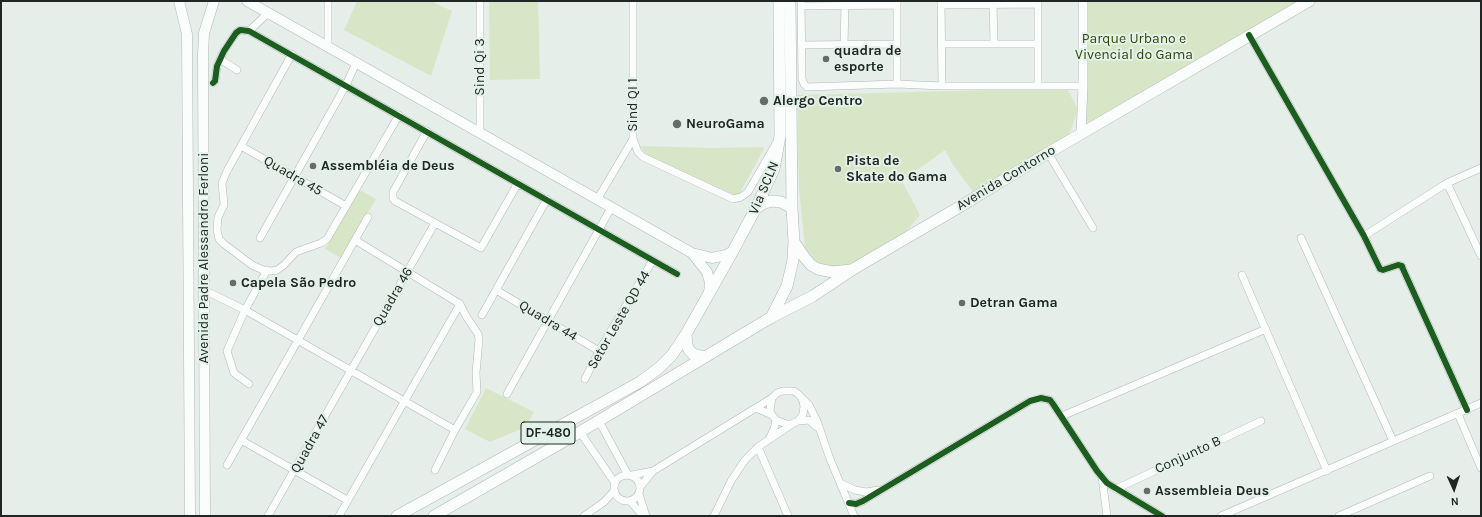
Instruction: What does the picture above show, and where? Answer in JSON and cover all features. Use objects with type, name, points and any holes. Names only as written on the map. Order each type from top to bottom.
[{"type":"main road","name":"Avenida Padre Alessandro Ferloni","points":[[179,1],[187,34],[190,516]]},
{"type":"main road","points":[[247,1],[692,253],[712,258],[726,255],[733,251]]},
{"type":"main road","name":"Via SCLN","points":[[770,318],[779,304],[790,278],[794,242],[779,1]]},
{"type":"main road","name":"Via SCLN","points":[[785,95],[790,1]]},
{"type":"main road","name":"Avenida Contorno","points":[[705,357],[770,318],[813,296],[853,270],[1048,153],[1308,1]]},
{"type":"main road","name":"Avenida Padre Alessandro Ferloni","points":[[205,516],[203,55],[204,33],[215,2]]},
{"type":"main road","points":[[187,34],[196,37],[204,33]]},
{"type":"main road","name":"Via SCLN","points":[[686,334],[756,208],[774,169],[786,112]]},
{"type":"main road","points":[[188,121],[193,118],[203,121]]},
{"type":"main road","points":[[756,208],[771,201],[781,202],[792,208]]},
{"type":"main road","points":[[189,217],[192,220],[203,217]]},
{"type":"main road","points":[[189,233],[197,229],[204,232]]},
{"type":"main road","points":[[794,242],[811,265],[818,269],[833,272],[853,270]]},
{"type":"main road","points":[[692,253],[707,272],[710,283],[709,293]]},
{"type":"main road","points":[[686,334],[689,350],[693,354],[705,357]]},
{"type":"main road","name":"DF-480","points":[[397,516],[650,375],[672,355],[686,334]]},
{"type":"main road","points":[[190,347],[197,350],[204,347]]},
{"type":"main road","name":"DF-480","points":[[434,516],[599,421],[705,357]]},
{"type":"main road","points":[[190,430],[198,427],[205,430]]},
{"type":"main road","points":[[519,449],[517,457],[518,460],[526,463]]},
{"type":"street","points":[[328,1],[328,47]]},
{"type":"street","name":"Sind Qi 3","points":[[480,1],[480,132]]},
{"type":"street","name":"Sind QI 1","points":[[597,200],[633,139],[633,1]]},
{"type":"street","points":[[1080,134],[1083,86],[1083,1]]},
{"type":"street","points":[[897,84],[897,3],[845,5],[801,3],[802,79],[807,87],[897,84],[942,86],[1083,86]]},
{"type":"street","points":[[942,86],[941,3],[1038,3],[1038,86]]},
{"type":"street","points":[[993,4],[994,44]]},
{"type":"street","points":[[844,44],[845,5]]},
{"type":"street","points":[[249,31],[268,13]]},
{"type":"street","points":[[213,83],[215,81],[220,59],[236,34],[240,30],[249,31],[292,54],[677,274]]},
{"type":"street","points":[[1249,35],[1364,236],[1380,269],[1383,270],[1398,265],[1402,266],[1467,410]]},
{"type":"street","points":[[802,45],[896,44]]},
{"type":"street","points":[[941,44],[1038,44]]},
{"type":"street","points":[[292,54],[240,146],[224,176],[222,183],[224,205],[218,217],[219,239],[238,256],[252,265],[267,270],[277,270],[296,252],[321,243],[327,239],[399,115]]},
{"type":"street","points":[[220,59],[237,70]]},
{"type":"street","points":[[260,238],[346,85],[356,63]]},
{"type":"street","points":[[427,131],[393,195],[395,201],[480,248],[482,247],[518,183]]},
{"type":"street","points":[[633,139],[638,152],[643,157],[733,199],[741,198],[748,192],[780,136]]},
{"type":"street","name":"Quadra 45","points":[[240,146],[346,206]]},
{"type":"street","points":[[1048,153],[1093,228]]},
{"type":"street","points":[[1364,236],[1447,183],[1481,168]]},
{"type":"street","points":[[1447,183],[1481,256]]},
{"type":"street","points":[[482,315],[547,199]]},
{"type":"street","points":[[507,394],[611,208]]},
{"type":"street","points":[[227,465],[368,217]]},
{"type":"street","name":"Quadra 46","points":[[350,371],[435,223]]},
{"type":"street","points":[[1302,238],[1393,441]]},
{"type":"street","points":[[355,240],[460,304],[478,334],[479,339],[476,372],[478,389],[435,470]]},
{"type":"street","name":"Setor Leste QD 44","points":[[585,379],[599,352],[653,260]]},
{"type":"street","points":[[249,384],[234,373],[227,351],[267,270]]},
{"type":"street","points":[[1242,275],[1327,471]]},
{"type":"street","points":[[204,290],[246,310],[297,341],[455,430]]},
{"type":"street","name":"Quadra 44","points":[[496,290],[599,352]]},
{"type":"street","points":[[339,516],[460,304]]},
{"type":"street","points":[[1062,416],[1266,329]]},
{"type":"street","name":"Quadra 47","points":[[268,516],[350,371]]},
{"type":"street","points":[[595,509],[621,500],[634,500],[639,494],[641,486],[653,472],[772,398],[777,393],[789,390],[794,391],[812,410],[854,516]]},
{"type":"street","points":[[767,441],[774,429],[774,418],[770,410],[772,398]]},
{"type":"street","points":[[714,516],[739,468],[745,460],[758,447],[795,422],[803,414],[804,406],[802,398]]},
{"type":"street","points":[[849,503],[859,503],[1036,399],[1041,398],[1050,400],[1102,477],[1116,489],[1162,516]]},
{"type":"street","points":[[1221,516],[1481,403]]},
{"type":"street","points":[[756,408],[786,424],[809,420],[820,430]]},
{"type":"street","points":[[1458,414],[1481,468]]},
{"type":"street","name":"Conjunto B","points":[[1116,489],[1261,420]]},
{"type":"street","points":[[599,421],[630,475],[638,480],[641,486]]},
{"type":"street","points":[[580,432],[615,483]]},
{"type":"street","points":[[241,440],[347,500]]},
{"type":"street","points":[[758,447],[788,516]]},
{"type":"street","points":[[584,516],[610,496],[614,491],[615,483],[622,475],[653,472]]},
{"type":"street","points":[[1339,516],[1430,476]]},
{"type":"street","points":[[1102,477],[1107,516]]},
{"type":"street","points":[[840,483],[854,490],[861,491],[883,489]]},
{"type":"street","points":[[614,491],[621,500]]},
{"type":"street","points":[[639,494],[645,516]]},
{"type":"street","points":[[630,501],[645,516]]},
{"type":"street","points":[[718,508],[722,516]]},
{"type":"green space","points":[[357,1],[431,1],[452,11],[431,76],[344,30]]},
{"type":"green space","points":[[489,1],[538,1],[540,79],[490,80]]},
{"type":"green space","name":"Parque Urbano e Vivencial do Gama","points":[[1086,1],[1301,1],[1093,123],[1087,122],[1085,117]]},
{"type":"green space","points":[[1067,88],[1078,110],[1068,137],[974,193],[953,165],[945,150],[902,181],[920,215],[905,233],[843,268],[822,268],[805,248],[799,189],[797,95]]},
{"type":"green space","points":[[640,146],[712,148],[763,147],[764,149],[738,196],[698,181],[649,158]]},
{"type":"green space","points":[[360,190],[376,199],[341,258],[325,249]]},
{"type":"green space","points":[[486,388],[534,412],[526,427],[490,442],[465,429]]},
{"type":"cycle path","points":[[213,83],[215,81],[217,66],[224,51],[236,33],[240,30],[249,31],[677,274]]},
{"type":"cycle path","points":[[1249,35],[1364,236],[1380,269],[1383,270],[1398,265],[1402,266],[1467,410]]},
{"type":"cycle path","points":[[849,503],[856,504],[863,501],[1030,401],[1041,398],[1050,400],[1097,471],[1107,483],[1162,516]]},
{"type":"place","name":"quadra de esporte","points":[[826,59]]},
{"type":"place","name":"Alergo Centro","points":[[764,101]]},
{"type":"place","name":"NeuroGama","points":[[677,124]]},
{"type":"place","name":"Assembléia de Deus","points":[[313,166]]},
{"type":"place","name":"Pista de Skate do Gama","points":[[838,169]]},
{"type":"place","name":"Capela São Pedro","points":[[233,283]]},
{"type":"place","name":"Detran Gama","points":[[962,303]]},
{"type":"place","name":"Assembleia Deus","points":[[1147,491]]}]
